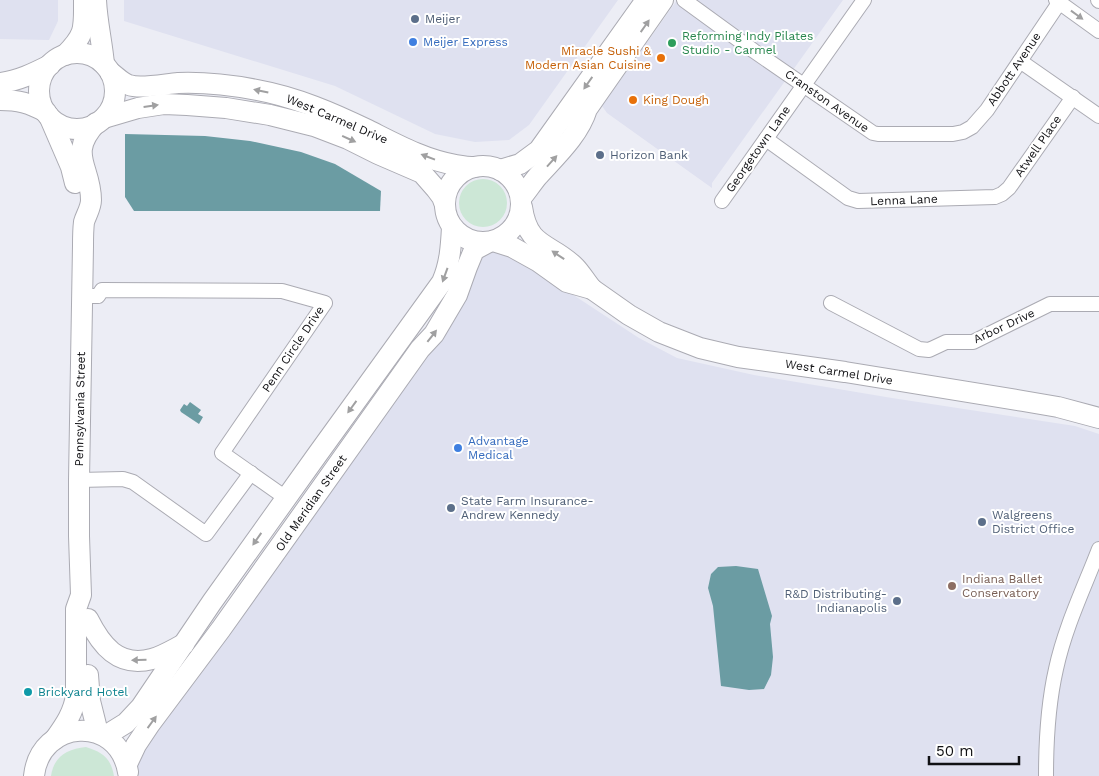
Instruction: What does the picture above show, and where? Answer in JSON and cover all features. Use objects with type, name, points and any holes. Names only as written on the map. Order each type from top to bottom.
[{"type":"main road","points":[[47,114],[40,99],[39,90],[42,76],[76,44],[84,24],[84,0]]},
{"type":"main road","points":[[0,100],[25,102],[47,114],[60,124],[74,128],[83,128],[100,121],[110,110],[115,96],[115,86],[107,68],[96,16],[96,0]]},
{"type":"main road","points":[[500,170],[520,164],[539,150],[646,0]]},
{"type":"main road","points":[[521,203],[537,177],[567,144],[584,119],[587,108],[663,0]]},
{"type":"main road","points":[[0,83],[24,76],[74,53],[88,54],[97,58],[107,68]]},
{"type":"main road","name":"West Carmel Drive","points":[[107,68],[119,80],[129,85],[141,87],[178,83],[200,84],[243,88],[292,98],[436,160],[457,166],[475,167]]},
{"type":"main road","name":"West Carmel Drive","points":[[100,121],[138,108],[164,104],[226,108],[270,115],[314,126],[348,139],[422,173],[442,197],[445,206]]},
{"type":"main road","name":"Pennsylvania Street","points":[[47,114],[71,167],[75,180],[79,214],[84,224]]},
{"type":"main road","name":"Pennsylvania Street","points":[[34,776],[40,755],[56,738],[70,716],[75,702],[76,608],[81,595],[79,480],[84,224],[91,202],[81,152],[86,136],[100,121]]},
{"type":"main road","points":[[488,166],[500,170],[510,177],[520,192],[521,203],[517,222],[513,229],[491,242],[472,241],[464,238],[452,227],[446,213],[445,206],[448,191],[456,178],[468,169],[488,166]]},
{"type":"main road","name":"West Carmel Drive","points":[[521,203],[523,217],[535,239],[576,267],[592,289],[629,315],[659,332],[684,342],[715,352],[757,360],[845,372],[1023,401],[1058,407],[1099,418]]},
{"type":"main road","name":"Old Meridian Street","points":[[101,734],[120,727],[132,718],[145,702],[212,602],[442,282],[450,258],[452,227]]},
{"type":"main road","name":"West Carmel Drive","points":[[491,242],[512,247],[539,262],[567,282],[592,289]]},
{"type":"main road","name":"Old Meridian Street","points":[[128,770],[139,740],[150,724],[227,622],[420,350],[434,334],[457,295],[474,250],[491,242]]},
{"type":"main road","name":"Pennsylvania Street","points":[[81,595],[89,607],[88,694],[101,734]]},
{"type":"main road","points":[[88,618],[96,635],[107,648],[118,656],[129,660],[150,659],[163,655],[184,644]]},
{"type":"main road","points":[[56,738],[76,731],[101,734],[117,746],[128,770]]},
{"type":"street","name":"Cranston Avenue","points":[[684,0],[873,133],[929,135],[962,132]]},
{"type":"street","name":"Georgetown Lane","points":[[722,201],[864,0]]},
{"type":"street","points":[[1059,1],[1099,31]]},
{"type":"street","name":"Abbott Avenue","points":[[962,132],[972,127],[987,110],[1059,1]]},
{"type":"street","points":[[1020,61],[1099,116]]},
{"type":"street","name":"Atwell Place","points":[[1002,194],[1009,188],[1073,97]]},
{"type":"street","name":"Lenna Lane","points":[[766,140],[848,198],[858,201],[995,197],[1002,194]]},
{"type":"street","name":"Penn Circle Drive","points":[[82,289],[98,284],[102,290],[282,291],[325,303],[222,453],[286,498]]},
{"type":"street","name":"Arbor Drive","points":[[832,303],[919,349],[929,350],[946,342],[973,342],[1050,304],[1099,304]]},
{"type":"street","points":[[79,480],[123,479],[132,482],[206,534],[251,473]]},
{"type":"street","points":[[1046,776],[1048,718],[1056,668],[1068,628],[1099,549]]},
{"type":"shaded area","points":[[0,0],[58,0],[58,21],[49,40],[0,39]]},
{"type":"shaded area","points":[[124,0],[618,0],[529,125],[509,140],[475,142],[435,134],[335,86],[124,21]]},
{"type":"shaded area","points":[[677,0],[843,0],[712,183],[712,188],[607,113],[602,106]]},
{"type":"shaded area","points":[[491,251],[523,262],[639,338],[677,358],[754,375],[1075,426],[1099,434],[1099,776],[135,776],[137,756],[483,254]]},
{"type":"green space","points":[[478,179],[488,179],[500,186],[507,198],[507,208],[500,220],[488,227],[478,227],[470,223],[463,216],[459,208],[459,198],[463,190],[470,183]]},
{"type":"green space","points":[[86,747],[97,751],[108,760],[114,776],[51,776],[58,759],[67,752]]},
{"type":"water","points":[[125,134],[205,136],[250,141],[301,152],[335,164],[381,191],[380,211],[134,211],[125,197]]},
{"type":"water","points":[[190,402],[201,410],[198,414],[203,417],[199,424],[180,410],[184,404],[187,406]]},
{"type":"water","points":[[736,566],[758,569],[772,616],[770,624],[773,657],[771,675],[764,689],[749,690],[721,686],[713,606],[708,588],[711,574],[718,567]]},
{"type":"place","name":"Meijer","points":[[415,19]]},
{"type":"place","name":"Meijer Express","points":[[413,42]]},
{"type":"place","name":"Reforming Indy Pilates Studio - Carmel","points":[[672,43]]},
{"type":"place","name":"Miracle Sushi & Modern Asian Cuisine","points":[[661,58]]},
{"type":"place","name":"King Dough","points":[[633,100]]},
{"type":"place","name":"Horizon Bank","points":[[600,155]]},
{"type":"place","name":"Advantage Medical","points":[[458,448]]},
{"type":"place","name":"State Farm Insurance- Andrew Kennedy","points":[[451,508]]},
{"type":"place","name":"Walgreens District Office","points":[[982,522]]},
{"type":"place","name":"Indiana Ballet Conservatory","points":[[952,586]]},
{"type":"place","name":"R&D Distributing- Indianapolis","points":[[897,601]]},
{"type":"place","name":"Brickyard Hotel","points":[[28,692]]}]
